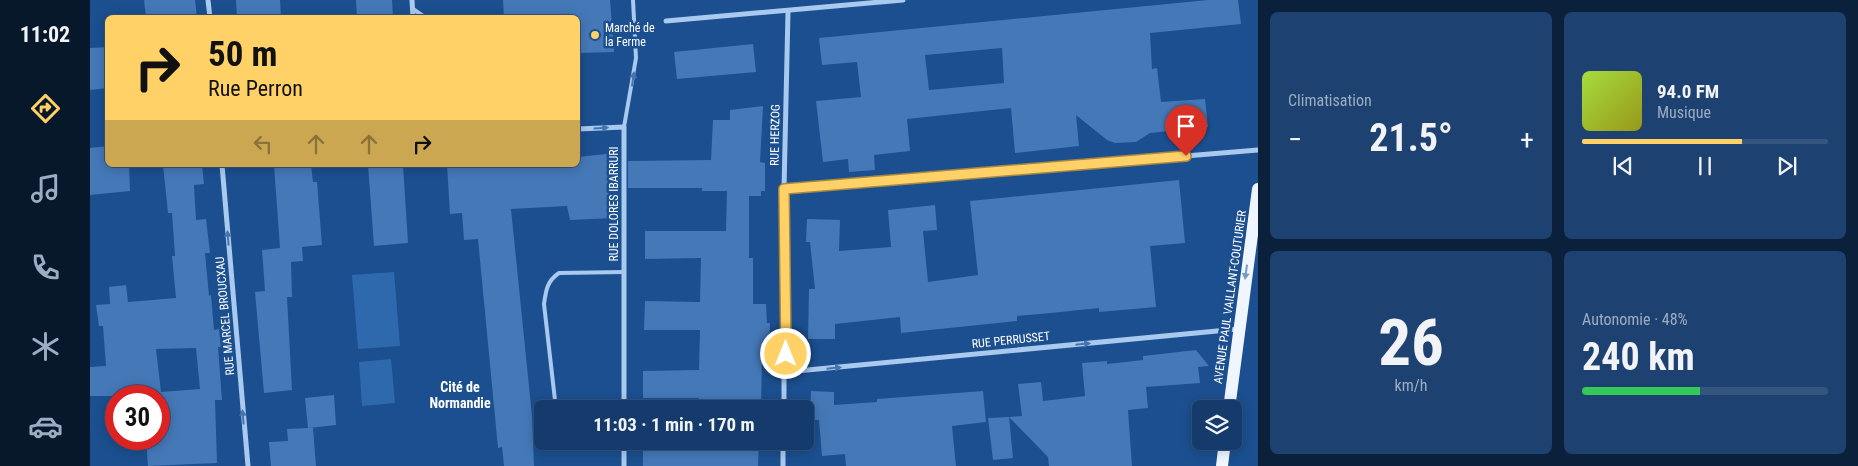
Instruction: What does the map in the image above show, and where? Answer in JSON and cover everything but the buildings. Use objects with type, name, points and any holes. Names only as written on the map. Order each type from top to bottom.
[{"type":"main road","name":"AVENUE PAUL VAILLANT-COUTURIER","points":[[1230,400],[1258,189]]},
{"type":"main road","points":[[1222,466],[1224,450]]},
{"type":"street","points":[[208,0],[210,15]]},
{"type":"street","points":[[412,0],[413,15]]},
{"type":"street","points":[[666,21],[788,12],[903,0]]},
{"type":"street","name":"RUE HERZOG","points":[[784,400],[786,372],[784,189],[788,12]]},
{"type":"street","points":[[580,129],[624,127]]},
{"type":"street","name":"RUE DOLORES IBARRURI","points":[[624,127],[624,400]]},
{"type":"street","points":[[784,189],[1258,150]]},
{"type":"street","name":"RUE MARCEL BROUCXAU","points":[[222,167],[248,466]]},
{"type":"street","name":"RUE PERRUSSET","points":[[786,372],[1239,328]]},
{"type":"street","points":[[624,450],[624,466]]},
{"type":"street","points":[[783,450],[783,466]]},
{"type":"lane","name":"RUE DOLORES IBARRURI","points":[[624,127],[636,58],[633,0]]},
{"type":"lane","points":[[413,9],[422,15]]},
{"type":"lane","points":[[555,400],[544,304],[546,288],[552,278],[560,273],[624,272]]},
{"type":"shaded area","points":[[394,272],[400,346],[358,349],[352,275]]},
{"type":"shaded area","points":[[391,359],[395,403],[362,406],[359,362]]},
{"type":"place","name":"Marché de la Ferme","points":[[595,35]]},
{"type":"district","name":"Cité de Normandie","points":[[460,396]]},
{"type":"route","points":[[786,354],[784,189],[1186,156]]}]
